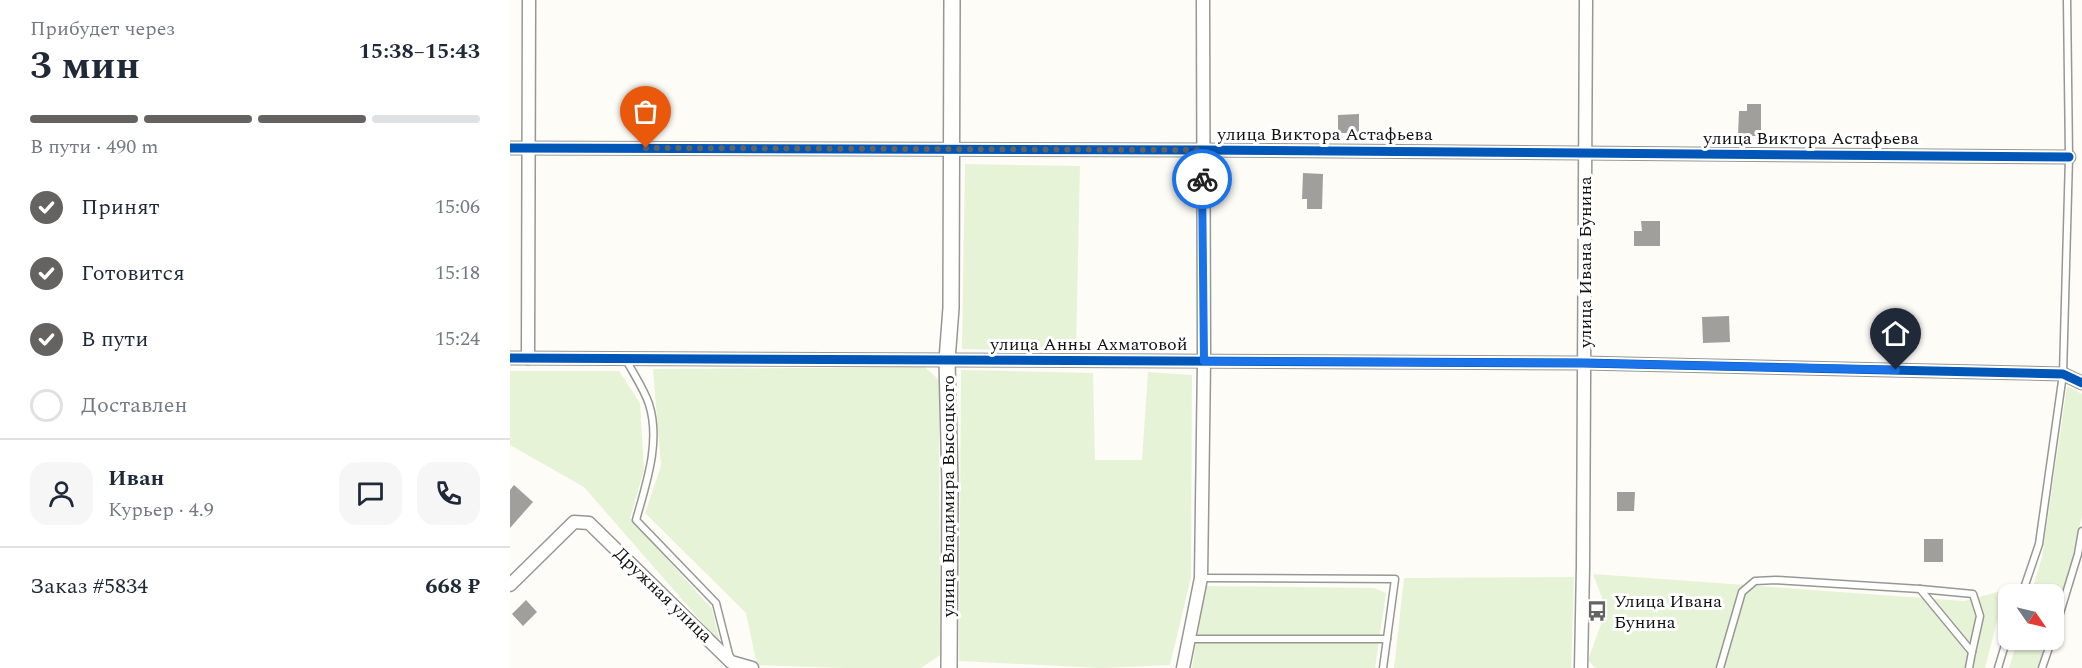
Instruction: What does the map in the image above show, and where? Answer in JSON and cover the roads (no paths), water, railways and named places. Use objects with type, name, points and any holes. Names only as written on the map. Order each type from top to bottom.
[{"type":"street","points":[[528,358],[529,0]]},
{"type":"street","name":"улица Владимира Высоцкого","points":[[948,668],[950,484],[947,360],[951,308],[952,0]]},
{"type":"street","points":[[1183,668],[1201,578],[1204,361],[1203,0]]},
{"type":"street","name":"улица Ивана Бунина","points":[[1581,668],[1586,0]]},
{"type":"street","name":"улица Виктора Астафьева","points":[[510,148],[1202,150],[2069,157]]},
{"type":"street","name":"улица Анны Ахматовой","points":[[510,358],[1584,363],[2063,374]]},
{"type":"street","points":[[2063,374],[2082,382]]},
{"type":"street","name":"Дружная улица","points":[[510,585],[574,522],[589,524],[728,666],[752,668]]},
{"type":"lane","points":[[2025,584],[2039,544],[2063,374],[2069,157],[2067,0]]},
{"type":"lane","points":[[625,358],[649,404],[654,434],[649,474],[636,520],[716,603],[728,666]]},
{"type":"lane","points":[[2064,600],[2078,554],[2082,531]]},
{"type":"lane","points":[[1201,578],[1395,579],[1383,668]]},
{"type":"lane","points":[[1720,668],[1742,592],[1755,581],[1776,580],[1973,594],[1980,616],[1969,668]]},
{"type":"lane","points":[[1920,589],[1972,652]]},
{"type":"lane","points":[[1189,639],[1387,639]]},
{"type":"lane","points":[[1998,668],[2003,650]]},
{"type":"lane","points":[[2042,668],[2048,650]]},
{"type":"place","name":"Улица Ивана Бунина","points":[[1597,611]]}]
